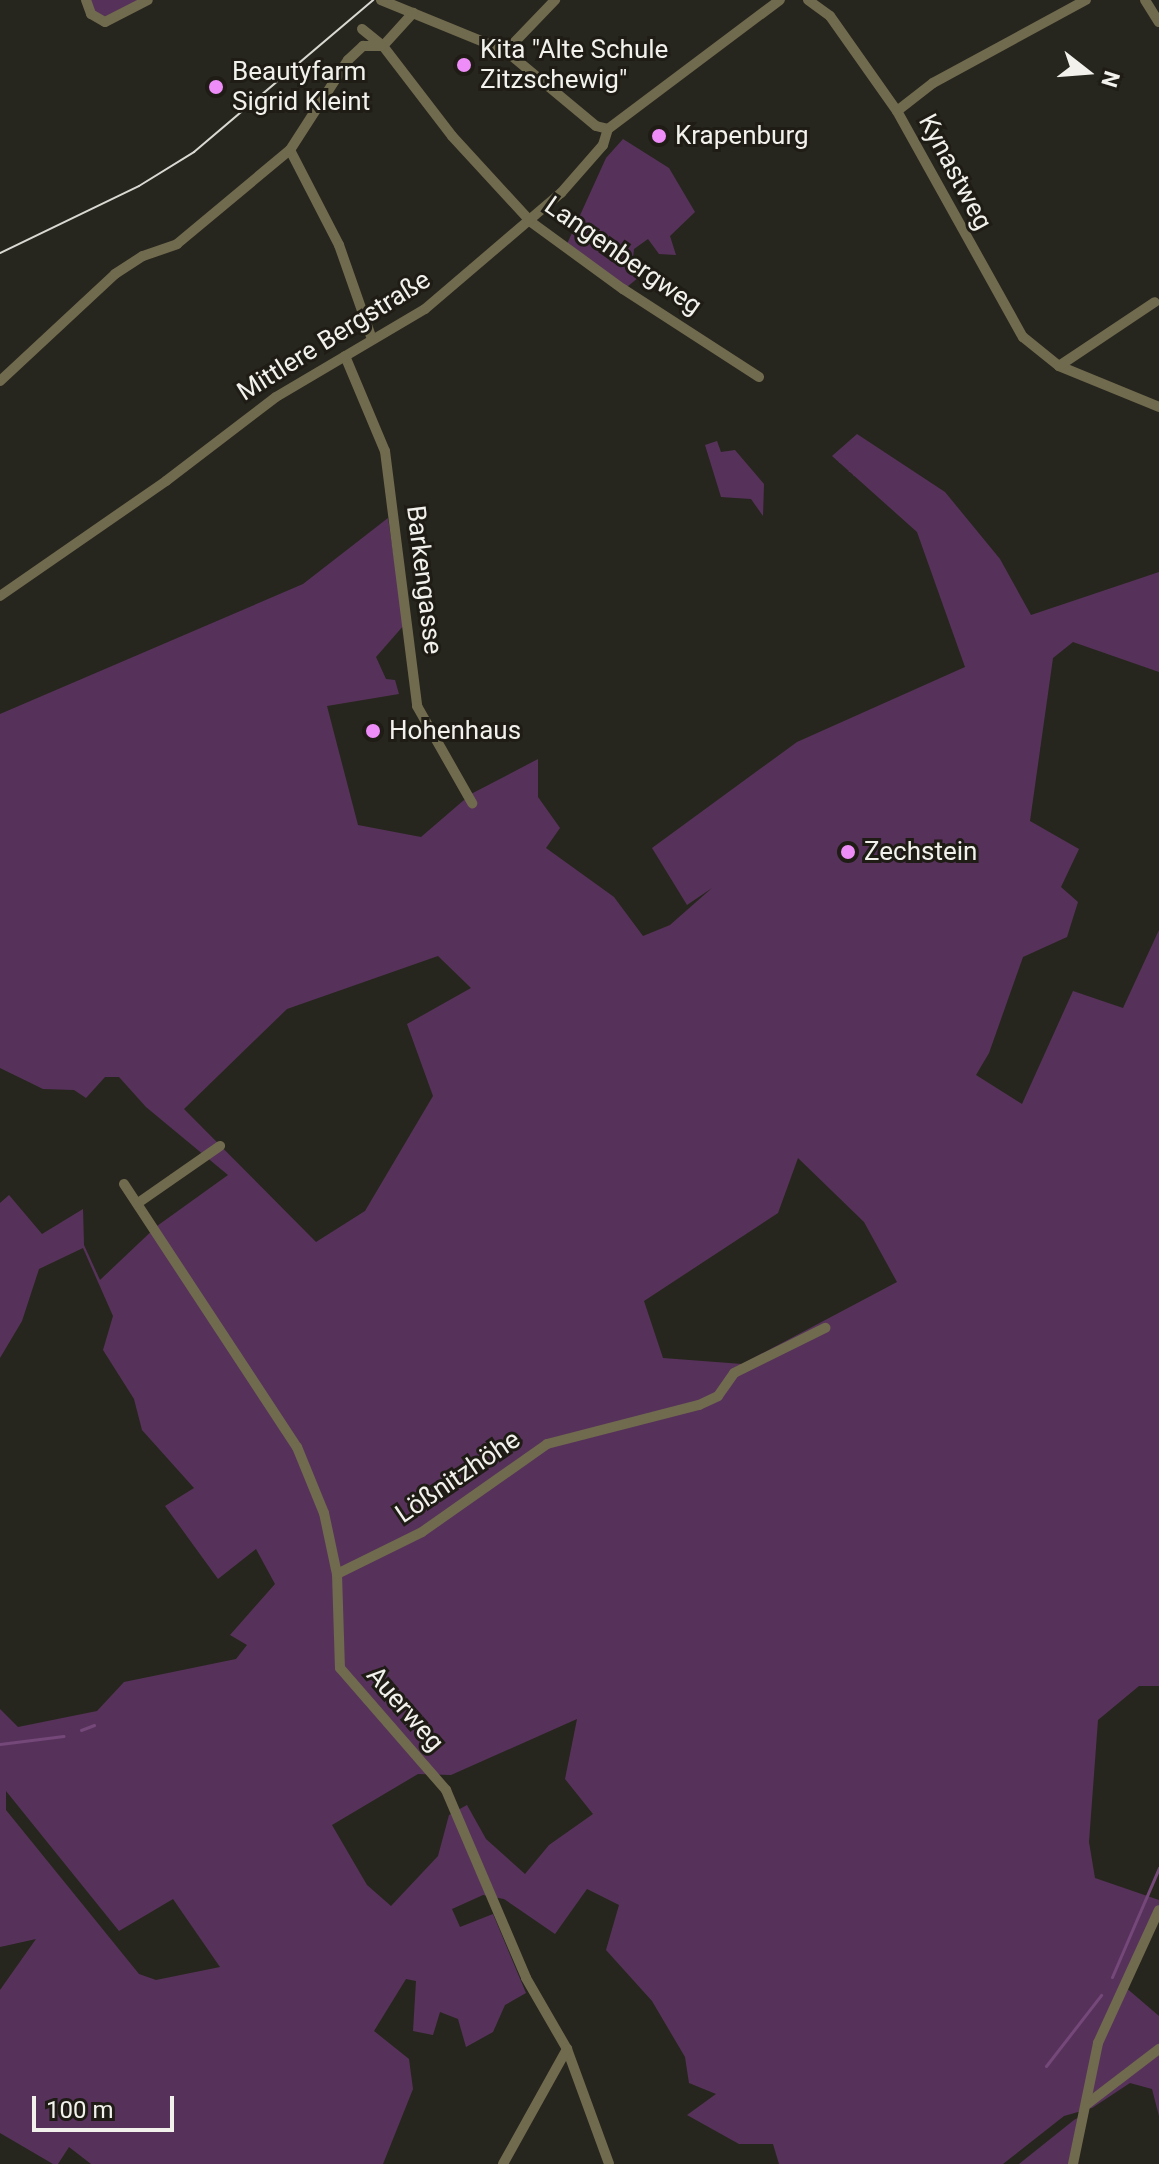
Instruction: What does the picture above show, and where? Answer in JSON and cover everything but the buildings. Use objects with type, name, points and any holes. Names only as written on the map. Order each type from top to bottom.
[{"type":"street","points":[[86,0],[91,14],[105,22],[148,0]]},
{"type":"street","points":[[506,51],[555,0]]},
{"type":"street","name":"Mittlere Bergstraße","points":[[0,596],[166,481],[269,401],[425,309],[531,222],[603,145],[608,129],[780,0]]},
{"type":"street","name":"Kynastweg","points":[[808,0],[830,16],[897,111],[1023,337],[1059,366],[1159,407]]},
{"type":"street","points":[[897,111],[933,83],[1086,0]]},
{"type":"street","points":[[1145,0],[1159,22]]},
{"type":"street","points":[[386,1],[506,51],[596,126],[608,129]]},
{"type":"street","points":[[0,381],[125,266],[177,244],[290,150],[348,60],[363,46],[383,46],[413,13]]},
{"type":"street","name":"Langenbergweg","points":[[362,29],[383,46],[452,136],[531,222],[623,289],[759,377]]},
{"type":"street","points":[[290,150],[339,245],[372,339]]},
{"type":"street","points":[[1059,366],[1155,302]]},
{"type":"street","name":"Barkengasse","points":[[345,356],[385,451],[417,706],[472,803]]},
{"type":"street","points":[[138,1203],[220,1146]]},
{"type":"street","name":"Auerweg","points":[[124,1184],[297,1447],[324,1513],[337,1574],[340,1668],[446,1790],[526,1978],[567,2049],[609,2164]]},
{"type":"street","name":"Lößnitzhöhe","points":[[337,1574],[422,1532],[547,1444],[699,1405],[718,1396],[734,1373],[825,1328]]},
{"type":"street","points":[[1073,2164],[1108,2016],[1159,1910]]},
{"type":"street","points":[[503,2164],[567,2049]]},
{"type":"street","points":[[1087,2104],[1159,2049]]},
{"type":"shaded area","points":[[89,0],[138,0],[104,19],[98,18]]},
{"type":"shaded area","points":[[623,139],[669,168],[695,212],[670,236],[676,255],[659,254],[648,239],[634,249],[632,266],[639,277],[627,287],[567,244],[606,158]]},
{"type":"shaded area","points":[[857,434],[945,492],[1000,559],[1031,615],[1159,572],[1159,672],[1073,642],[1053,658],[1030,821],[1079,849],[1061,887],[1078,902],[1067,937],[1023,957],[989,1053],[976,1075],[1022,1104],[1073,991],[1123,1008],[1159,930],[1159,1686],[1139,1686],[1098,1720],[1089,1842],[1095,1878],[1159,1900],[1159,1912],[1124,1986],[1159,2016],[1159,2116],[1152,2089],[1130,2083],[1092,2108],[1064,2116],[1003,2164],[779,2164],[773,2144],[739,2144],[687,2115],[716,2094],[689,2083],[685,2057],[652,2001],[606,1950],[619,1905],[587,1889],[555,1934],[504,1899],[483,1895],[452,1909],[460,1927],[493,1914],[526,1993],[505,2005],[493,2032],[466,2047],[458,2019],[440,2012],[433,2035],[413,2031],[416,1981],[406,1979],[374,2031],[409,2059],[413,2089],[383,2164],[91,2164],[69,2147],[58,2164],[53,2164],[0,2133],[0,1990],[36,1939],[0,1947],[0,1709],[18,1727],[97,1711],[124,1682],[236,1659],[247,1645],[230,1635],[275,1584],[256,1549],[218,1579],[165,1506],[194,1488],[142,1430],[134,1399],[103,1350],[113,1316],[83,1248],[39,1269],[22,1321],[0,1358],[0,1203],[9,1195],[42,1234],[83,1209],[84,1245],[100,1280],[157,1226],[228,1175],[146,1107],[119,1077],[105,1077],[86,1098],[74,1090],[43,1089],[0,1068],[0,714],[303,584],[388,518],[404,625],[376,657],[386,679],[395,680],[399,694],[327,706],[358,825],[421,837],[471,794],[538,759],[538,797],[560,828],[546,848],[614,897],[643,936],[670,925],[712,888],[687,905],[652,848],[797,742],[965,667],[917,532],[832,456]],"holes":[[[438,956],[471,988],[407,1024],[433,1096],[365,1211],[316,1242],[184,1109],[287,1009]],[[798,1158],[864,1222],[897,1282],[742,1364],[663,1358],[644,1301],[778,1213]],[[577,1719],[565,1779],[593,1814],[549,1845],[525,1874],[486,1839],[467,1805],[449,1815],[438,1856],[391,1906],[367,1885],[332,1825],[418,1774],[451,1775]],[[6,1791],[119,1931],[173,1899],[220,1967],[156,1980],[139,1974],[6,1810]]]},
{"type":"shaded area","points":[[717,441],[721,452],[735,450],[764,484],[763,516],[751,499],[721,497],[705,445]]},
{"type":"shaded area","points":[[1081,2116],[1069,2164],[1019,2164],[1074,2120]]},
{"type":"waterway","points":[[81,1730],[94,1725]]},
{"type":"waterway","points":[[0,1744],[63,1736]]},
{"type":"waterway","points":[[1112,1977],[1159,1868]]},
{"type":"waterway","points":[[1046,2066],[1101,1995]]},
{"type":"tram line","points":[[0,253],[139,186],[194,152],[373,0]]},
{"type":"place","name":"Kita \"Alte Schule Zitzschewig\"","points":[[464,65]]},
{"type":"place","name":"Beautyfarm Sigrid Kleint","points":[[216,87]]},
{"type":"place","name":"Krapenburg","points":[[659,136]]},
{"type":"place","name":"Hohenhaus","points":[[373,731]]},
{"type":"place","name":"Zechstein","points":[[848,852]]}]
